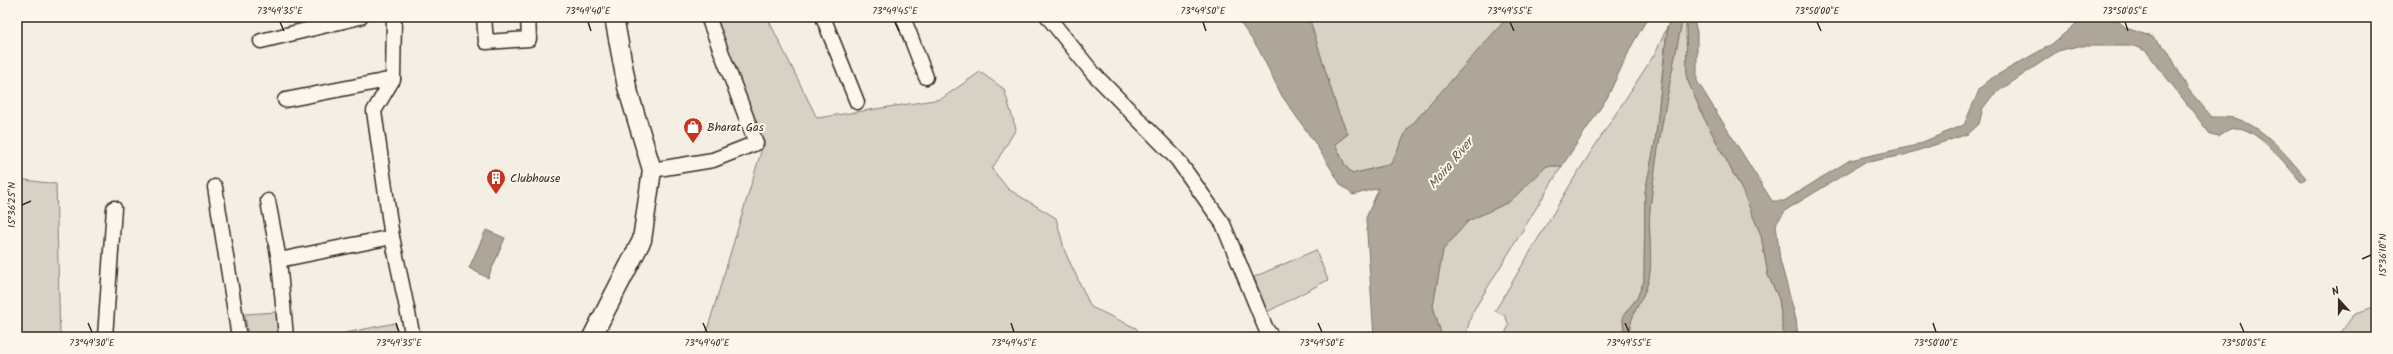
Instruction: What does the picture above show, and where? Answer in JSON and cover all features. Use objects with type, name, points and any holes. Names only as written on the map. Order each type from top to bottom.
[{"type":"street","points":[[261,41],[360,17]]},
{"type":"street","points":[[394,17],[393,79],[374,110],[392,237],[413,337]]},
{"type":"street","points":[[484,17],[486,42],[529,39],[528,17]]},
{"type":"street","points":[[592,337],[642,240],[652,170],[627,87],[614,17]]},
{"type":"street","points":[[652,170],[713,160],[756,142],[708,17]]},
{"type":"street","points":[[823,17],[856,102]]},
{"type":"street","points":[[903,17],[926,77]]},
{"type":"street","points":[[1048,17],[1093,74],[1177,159],[1224,224],[1266,329],[1272,337]]},
{"type":"street","points":[[285,100],[393,79]]},
{"type":"street","points":[[215,187],[239,337]]},
{"type":"street","points":[[268,201],[279,260],[286,337]]},
{"type":"street","points":[[105,337],[114,208]]},
{"type":"street","points":[[279,260],[392,237]]},
{"type":"shaded area","points":[[729,17],[767,17],[817,118],[941,99],[980,72],[1004,89],[1016,129],[992,169],[1008,189],[1056,218],[1065,252],[1091,307],[1136,328],[1141,337],[705,337],[764,142],[717,21]]},
{"type":"shaded area","points":[[1309,17],[1508,17],[1407,130],[1391,164],[1352,174],[1345,165],[1335,144],[1348,134],[1338,112]]},
{"type":"shaded area","points":[[1683,17],[1686,17],[1687,79],[1704,118],[1743,192],[1761,235],[1768,275],[1779,299],[1784,337],[1629,337],[1632,319],[1645,290],[1650,272],[1650,208],[1656,160]]},
{"type":"shaded area","points":[[1667,27],[1655,143],[1645,192],[1644,281],[1637,298],[1623,316],[1624,337],[1501,337],[1504,336],[1509,325],[1505,316],[1495,311],[1576,175],[1656,52]]},
{"type":"shaded area","points":[[1547,166],[1562,166],[1472,313],[1465,337],[1442,337],[1433,306],[1443,250],[1468,221],[1509,202]]},
{"type":"shaded area","points":[[17,179],[56,184],[60,337],[17,337]]},
{"type":"shaded area","points":[[1316,250],[1328,280],[1267,312],[1254,277]]},
{"type":"shaded area","points":[[2376,306],[2376,337],[2338,337],[2354,314]]},
{"type":"shaded area","points":[[277,312],[280,337],[248,337],[245,314]]},
{"type":"shaded area","points":[[395,323],[398,337],[345,337],[345,333]]},
{"type":"water","name":"Moira River","points":[[1236,17],[1309,17],[1338,112],[1348,134],[1335,144],[1345,165],[1352,174],[1391,164],[1407,130],[1508,17],[1648,17],[1632,45],[1607,98],[1562,166],[1547,166],[1509,202],[1468,221],[1443,250],[1433,306],[1442,337],[1374,337],[1366,218],[1379,188],[1353,195],[1341,185],[1315,143],[1282,96],[1258,48]]},
{"type":"water","points":[[1669,17],[1683,17],[1656,160],[1650,208],[1650,272],[1645,290],[1632,319],[1629,337],[1624,337],[1623,316],[1637,298],[1644,281],[1645,192],[1655,143]]},
{"type":"water","points":[[1686,17],[1693,17],[1697,32],[1697,81],[1772,201],[1784,201],[1850,160],[1913,146],[1964,125],[1980,88],[1992,78],[2052,44],[2084,17],[2114,17],[2126,28],[2150,36],[2167,49],[2188,89],[2212,117],[2234,118],[2245,122],[2265,134],[2291,160],[2306,178],[2301,182],[2262,140],[2252,133],[2243,129],[2233,128],[2219,136],[2210,134],[2146,51],[2134,46],[2078,46],[2058,51],[1993,95],[1983,108],[1979,124],[1968,134],[1904,155],[1863,163],[1786,210],[1776,224],[1780,260],[1796,319],[1798,337],[1784,337],[1779,299],[1768,275],[1761,235],[1743,192],[1704,118],[1687,79]]},
{"type":"water","points":[[486,230],[505,238],[488,278],[469,268]]},
{"type":"place","name":"Bharat Gas","points":[[693,144]]},
{"type":"place","name":"Clubhouse","points":[[496,195]]}]
